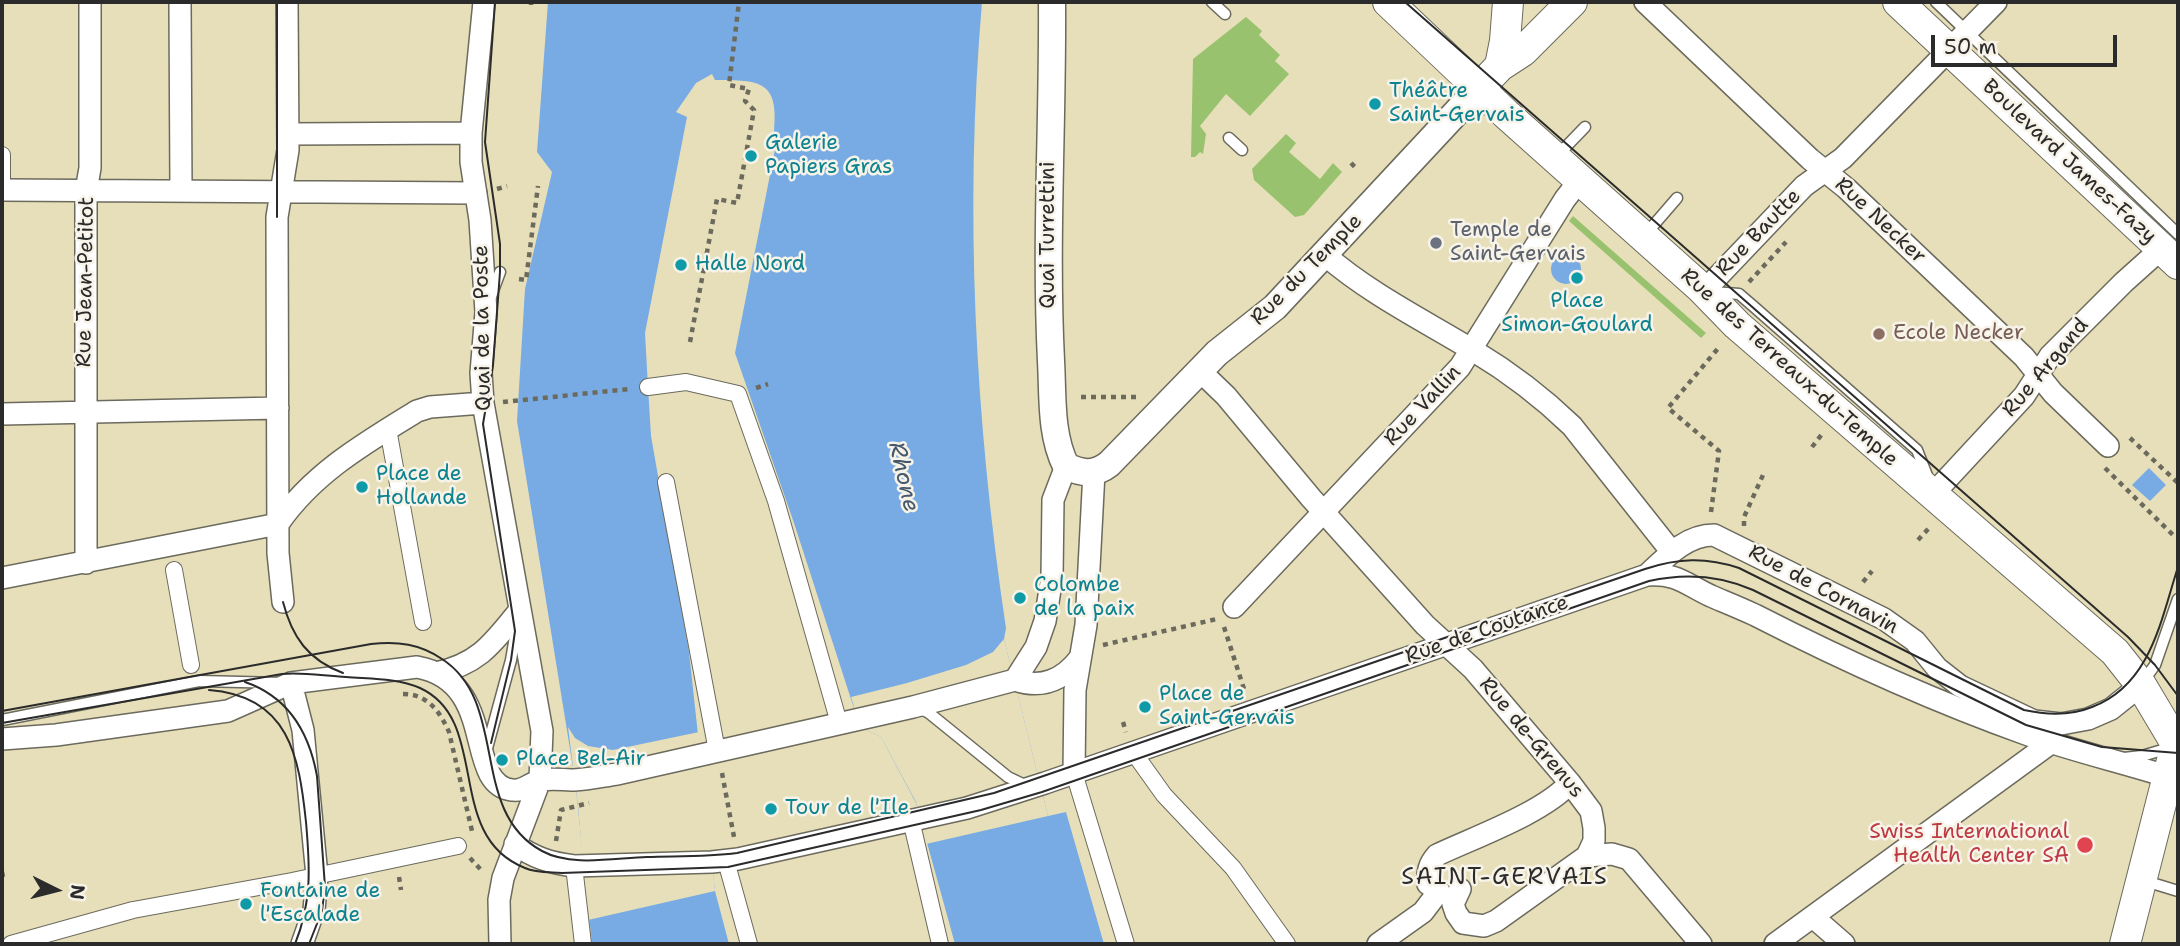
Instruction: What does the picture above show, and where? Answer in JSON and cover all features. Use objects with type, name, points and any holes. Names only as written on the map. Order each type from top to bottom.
[{"type":"main road","name":"Rue des Terreaux-du-Temple","points":[[1388,2],[1490,76],[1556,158],[1704,291],[1737,325],[2115,652],[2141,684],[2178,743]]},
{"type":"main road","points":[[1490,76],[1506,41],[1508,2]]},
{"type":"main road","points":[[1490,76],[1523,51],[1572,2]]},
{"type":"main road","name":"Boulevard James-Fazy","points":[[1898,2],[1959,42],[2174,247]]},
{"type":"main road","points":[[2124,944],[2173,779],[2178,743]]},
{"type":"street","name":"Rue Jean-Petitot","points":[[86,563],[86,191],[90,168],[90,2]]},
{"type":"street","points":[[180,2],[181,191]]},
{"type":"street","points":[[283,602],[278,524],[277,217],[287,163],[289,134],[286,2]]},
{"type":"street","name":"Quai de la Poste","points":[[484,2],[471,133],[471,162],[486,312],[481,373],[493,402],[519,611],[542,730],[540,780],[503,878],[499,900],[500,944]]},
{"type":"street","name":"Quai Turrettini","points":[[1052,2],[1048,290],[1055,429],[1059,452],[1066,466]]},
{"type":"street","name":"Rue Necker","points":[[1645,2],[2014,348],[2053,393],[2108,446]]},
{"type":"street","name":"Rue Bautte","points":[[1704,291],[1804,186],[1843,158],[1996,2]]},
{"type":"street","name":"Rue du Temple","points":[[1094,472],[1119,455],[1217,353],[1267,315],[1490,76]]},
{"type":"street","points":[[289,134],[471,133]]},
{"type":"street","points":[[2,155],[2,191],[476,193]]},
{"type":"street","name":"Rue Vallin","points":[[1228,613],[1460,367],[1565,199],[1580,180]]},
{"type":"street","name":"Rue Argand","points":[[1934,493],[2024,396],[2050,356],[2123,282],[2174,247]]},
{"type":"street","points":[[1325,255],[1352,278],[1472,350],[1554,409],[1572,426],[1664,543]]},
{"type":"street","name":"Rue de-Grenus","points":[[1199,370],[1226,396],[1323,512],[1446,645],[1472,669],[1570,783],[1591,811],[1594,841],[1587,856]]},
{"type":"street","points":[[648,387],[687,382],[738,394],[776,500],[848,721]]},
{"type":"street","points":[[2,578],[278,524],[309,485],[416,411],[430,407],[493,402]]},
{"type":"street","points":[[2,414],[278,408]]},
{"type":"street","points":[[388,429],[423,622]]},
{"type":"street","points":[[1015,680],[1036,647],[1045,621],[1052,577],[1054,500],[1066,466],[1081,472],[1094,472],[1086,625],[1075,690],[1074,773],[1126,944]]},
{"type":"street","points":[[666,482],[713,758]]},
{"type":"street","name":"Rue de Cornavin","points":[[1647,575],[1664,543],[1714,535],[1884,619],[1915,641],[1937,668],[1960,687],[2034,720],[2061,724],[2088,719],[2111,709],[2141,684]]},
{"type":"street","points":[[174,570],[191,665]]},
{"type":"street","name":"Rue de Coutance","points":[[1130,743],[1300,695],[1647,575],[1675,576]]},
{"type":"street","points":[[1675,576],[1708,595],[1869,672],[2027,735],[2111,758],[2173,779]]},
{"type":"street","points":[[436,673],[455,669],[482,653],[519,611]]},
{"type":"street","points":[[2,739],[56,735],[228,711],[291,683],[409,667],[424,668],[456,685],[463,694],[471,709],[489,774],[497,784],[509,790],[522,791],[540,780],[575,780],[713,758],[1015,680],[1030,685],[1049,681],[1068,673],[1081,651]]},
{"type":"street","points":[[291,683],[303,730],[317,876],[314,910],[302,944]]},
{"type":"street","points":[[1775,944],[2052,742]]},
{"type":"street","points":[[515,844],[538,859],[579,866],[724,855],[916,819],[985,803],[1074,773],[1130,743],[1164,795],[1233,868],[1287,944]]},
{"type":"street","points":[[1449,890],[1427,884],[1427,874],[1437,855],[1541,806],[1561,793],[1570,783]]},
{"type":"street","points":[[916,819],[940,944]]},
{"type":"street","points":[[11,944],[133,910],[317,876],[458,846]]},
{"type":"street","points":[[1449,890],[1456,913],[1463,923],[1484,926],[1496,921],[1587,856],[1612,854],[1629,859],[1701,944]]},
{"type":"street","points":[[724,855],[749,944]]},
{"type":"street","points":[[579,866],[583,944]]},
{"type":"street","points":[[1378,944],[1449,890]]},
{"type":"street","points":[[1813,917],[1844,944]]},
{"type":"lane","points":[[1212,2],[1225,14]]},
{"type":"lane","points":[[1936,2],[1959,42]]},
{"type":"lane","points":[[1556,158],[1585,127]]},
{"type":"lane","points":[[1229,138],[1241,150]]},
{"type":"lane","points":[[1643,237],[1676,198]]},
{"type":"lane","points":[[486,312],[500,272]]},
{"type":"lane","points":[[1664,543],[1675,576]]},
{"type":"lane","points":[[2141,684],[2155,665],[2178,599]]},
{"type":"lane","points":[[484,762],[511,660],[519,611]]},
{"type":"lane","points":[[2,720],[199,681],[291,683]]},
{"type":"lane","points":[[913,707],[929,713],[1008,777],[1036,786]]},
{"type":"lane","points":[[2111,758],[2160,752],[2178,743]]},
{"type":"lane","points":[[2143,880],[2178,891]]},
{"type":"path","points":[[690,342],[717,199],[737,203],[754,110],[745,101],[749,89],[729,85],[739,2]]},
{"type":"path","points":[[519,279],[526,280],[538,186]]},
{"type":"path","points":[[1711,512],[1719,451],[1668,408],[1725,340]]},
{"type":"path","points":[[493,402],[648,387]]},
{"type":"path","points":[[1081,397],[1138,397]]},
{"type":"path","points":[[2174,536],[2096,459],[2122,431],[2178,482]]},
{"type":"path","points":[[1812,447],[1822,434]]},
{"type":"path","points":[[1744,532],[1744,517],[1763,475]]},
{"type":"path","points":[[1918,540],[1930,528]]},
{"type":"path","points":[[1863,582],[1872,571]]},
{"type":"path","points":[[1081,651],[1228,613],[1246,695]]},
{"type":"path","points":[[398,694],[422,698],[438,710],[444,720],[476,841]]},
{"type":"path","points":[[1123,722],[1130,743]]},
{"type":"path","points":[[713,758],[724,855]]},
{"type":"path","points":[[566,845],[555,843],[561,810],[578,806]]},
{"type":"path","points":[[458,846],[484,873],[503,878]]},
{"type":"green space","points":[[1246,17],[1262,31],[1259,35],[1280,55],[1275,61],[1289,74],[1250,116],[1226,94],[1200,126],[1206,134],[1203,154],[1200,152],[1191,157],[1193,59]]},
{"type":"green space","points":[[1286,134],[1296,143],[1289,152],[1320,179],[1333,163],[1342,172],[1304,215],[1295,217],[1254,180],[1252,169]]},
{"type":"green space","points":[[1573,216],[1706,333],[1701,338],[1569,221]]},
{"type":"water","name":"Rhone","points":[[548,2],[982,2],[974,159],[976,315],[987,472],[1006,628],[1004,639],[1048,816],[1066,812],[1104,944],[955,944],[916,803],[881,737],[860,727],[735,353],[778,134],[774,132],[773,102],[764,87],[744,81],[715,80],[712,74],[696,83],[676,112],[687,117],[645,333],[651,436],[689,652],[715,891],[729,944],[592,944],[575,780],[517,421],[525,289],[552,172],[537,152]]},
{"type":"water","points":[[1566,254],[1572,255],[1580,263],[1580,275],[1572,283],[1566,284],[1560,283],[1552,275],[1551,269],[1552,263],[1560,255]]},
{"type":"water","points":[[2149,468],[2166,485],[2150,501],[2132,485]]},
{"type":"pier","points":[[1004,639],[1048,816],[926,844],[916,802],[881,737],[860,727],[851,697],[966,665],[993,652]]},
{"type":"pier","points":[[568,727],[575,738],[588,746],[613,750],[699,732],[715,891],[588,920]]},
{"type":"tram line","points":[[277,2],[277,217]]},
{"type":"tram line","points":[[491,743],[511,660],[515,631],[483,424],[493,365],[500,272],[500,244],[485,142],[495,2]]},
{"type":"tram line","points":[[1405,2],[2128,637],[2155,665],[2178,696]]},
{"type":"tram line","points":[[2,711],[371,644],[408,645],[442,659],[463,678],[476,702],[505,810],[519,833],[542,851],[553,856],[579,860],[714,855],[737,853],[994,793],[1645,569],[1681,561],[1715,562],[1739,568],[2024,710],[2050,714],[2075,712],[2112,697],[2141,667],[2159,628],[2178,567]]},
{"type":"tram line","points":[[2,723],[282,674],[402,682],[420,688],[442,704],[455,726],[484,831],[500,852],[525,868],[538,872],[562,873],[728,867],[981,810],[1042,792],[1649,581],[1689,576],[1715,578],[1753,590],[2026,725],[2102,747],[2178,753]]},
{"type":"tram line","points":[[283,602],[291,626],[303,646],[320,661],[343,673]]},
{"type":"tram line","points":[[245,682],[274,697],[295,718],[309,745],[317,776],[325,887],[322,911],[309,944]]},
{"type":"tram line","points":[[209,690],[236,695],[257,704],[273,717],[285,734],[293,753],[303,798],[309,869],[307,899],[295,944]]},
{"type":"place","name":"Théâtre Saint-Gervais","points":[[1375,104]]},
{"type":"place","name":"Galerie Papiers Gras","points":[[751,156]]},
{"type":"place","name":"Temple de Saint-Gervais","points":[[1436,243]]},
{"type":"place","name":"Halle Nord","points":[[681,265]]},
{"type":"place","name":"Place Simon-Goulard","points":[[1577,278]]},
{"type":"place","name":"Ecole Necker","points":[[1879,334]]},
{"type":"place","name":"Place de Hollande","points":[[362,487]]},
{"type":"place","name":"Colombe de la paix","points":[[1020,598]]},
{"type":"place","name":"Place de Saint-Gervais","points":[[1145,707]]},
{"type":"place","name":"Place Bel-Air","points":[[502,760]]},
{"type":"place","name":"Tour de l'Ile","points":[[771,809]]},
{"type":"place","name":"Swiss International Health Center SA","points":[[2085,845]]},
{"type":"place","name":"Fontaine de l'Escalade","points":[[246,904]]},
{"type":"district","name":"SAINT-GERVAIS","points":[[1505,878]]}]
